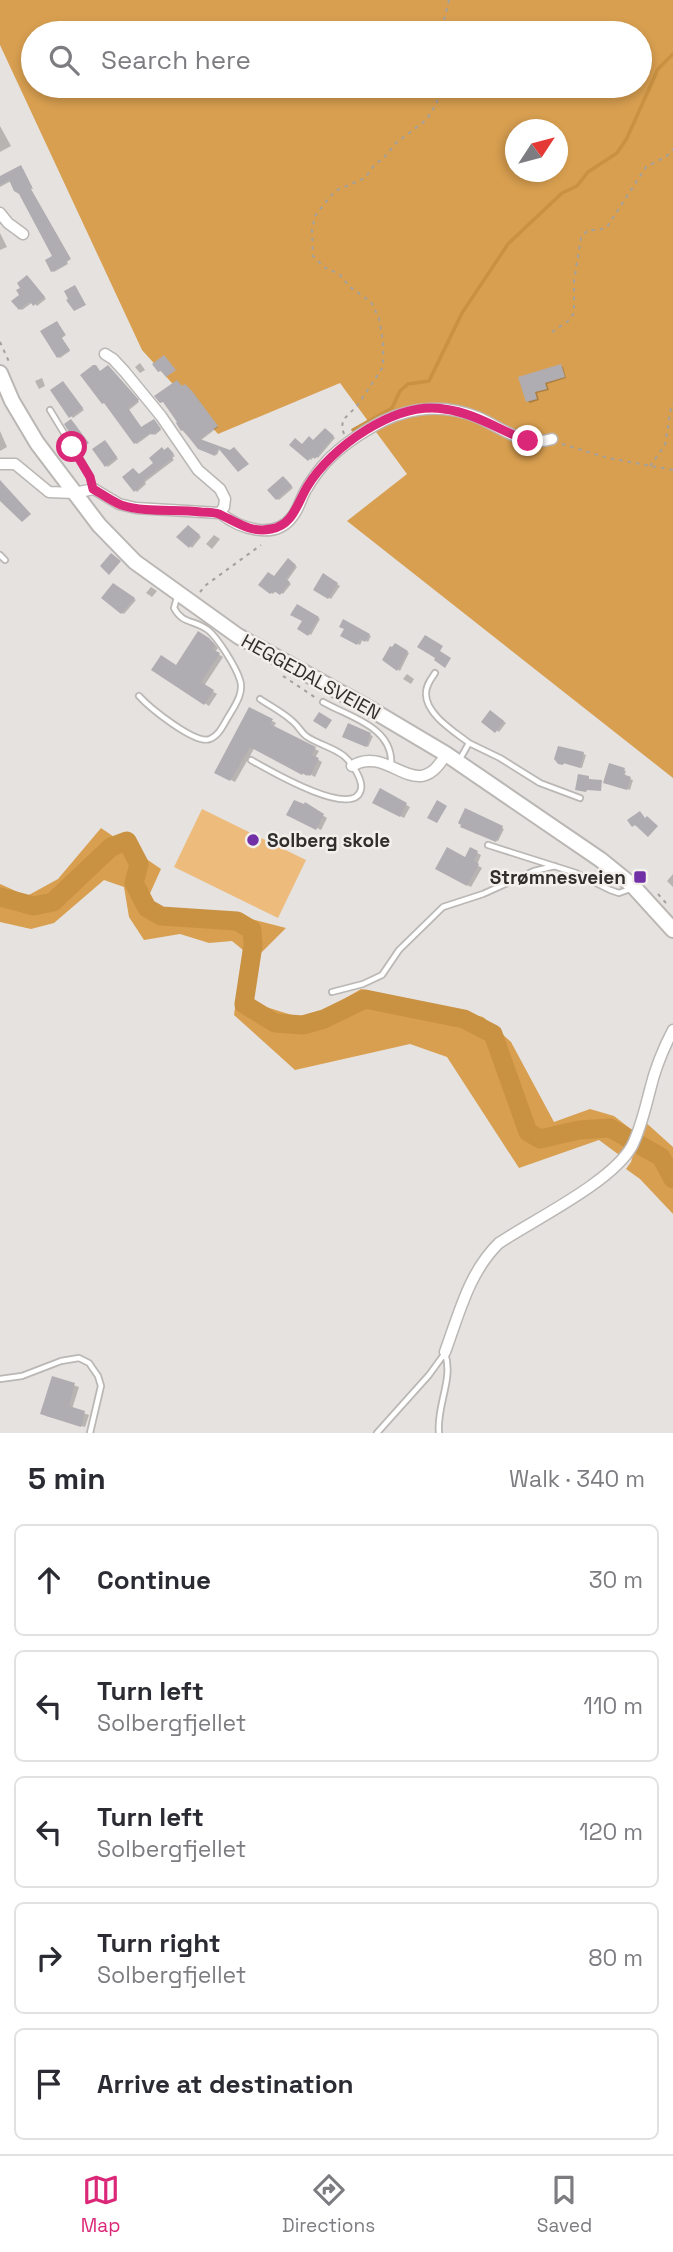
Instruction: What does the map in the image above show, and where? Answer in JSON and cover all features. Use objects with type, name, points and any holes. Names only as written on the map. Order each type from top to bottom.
[{"type":"main road","name":"HEGGEDALSVEIEN","points":[[6,370],[12,401],[37,443],[99,525],[127,554],[178,594],[263,651],[372,710],[451,758],[601,860],[633,886],[673,930]]},
{"type":"street","points":[[0,214],[23,234]]},
{"type":"street","points":[[104,354],[125,372],[161,416],[198,470],[220,489],[225,499],[224,507],[219,513]]},
{"type":"street","points":[[0,464],[15,464],[49,492],[74,493],[93,489],[119,504],[136,508],[219,513],[246,528],[261,530],[274,529],[292,517],[307,486],[348,442],[403,412],[441,408],[475,416],[528,441],[552,439]]},
{"type":"street","points":[[352,766],[361,760],[391,766],[415,776],[425,776],[451,758]]},
{"type":"street","points":[[445,1352],[470,1284],[488,1254],[499,1243],[605,1176],[626,1156],[634,1140],[661,1056],[673,1030]]},
{"type":"lane","points":[[50,410],[90,477],[93,489]]},
{"type":"lane","points":[[0,555],[5,560]]},
{"type":"lane","points":[[139,696],[158,713],[202,740],[219,733],[238,700],[240,680],[233,667],[210,631],[177,615],[174,608],[178,594]]},
{"type":"lane","points":[[435,673],[427,685],[427,702],[437,716],[469,744],[500,758],[540,783],[580,798]]},
{"type":"lane","points":[[251,760],[308,790],[344,800],[357,797],[361,789],[361,782],[343,755],[305,735],[292,720],[260,699]]},
{"type":"lane","points":[[323,702],[363,722],[381,736],[390,751],[391,766]]},
{"type":"lane","points":[[451,758],[469,744]]},
{"type":"lane","points":[[488,845],[576,873],[610,890],[627,891],[633,886]]},
{"type":"lane","points":[[332,992],[363,984],[382,975],[400,950],[443,907],[483,894],[534,871],[555,866]]},
{"type":"lane","points":[[377,1433],[429,1375],[445,1352]]},
{"type":"lane","points":[[439,1433],[439,1414],[450,1366],[445,1352]]},
{"type":"lane","points":[[0,1379],[22,1376],[61,1361],[79,1358],[89,1363],[101,1386],[90,1433]]},
{"type":"path","points":[[445,21],[449,0]]},
{"type":"path","points":[[348,442],[342,428],[343,420],[357,406],[383,367],[383,342],[379,318],[371,302],[350,286],[340,274],[324,267],[313,256],[312,230],[315,216],[335,191],[365,178],[396,143],[426,120],[437,103],[436,98]]},
{"type":"path","points":[[552,332],[568,321],[574,313],[574,281],[581,238],[588,230],[607,227],[646,167],[667,156],[673,149]]},
{"type":"path","points":[[0,342],[6,370]]},
{"type":"path","points":[[650,467],[665,445],[673,403]]},
{"type":"path","points":[[552,439],[583,452],[673,470]]},
{"type":"path","points":[[199,593],[261,545]]},
{"type":"path","points":[[278,673],[323,702]]},
{"type":"path","points":[[652,887],[667,904]]},
{"type":"shaded area","points":[[0,0],[673,0],[673,778],[347,521],[407,474],[340,383],[218,434],[142,350],[25,98],[652,98],[652,21],[21,21],[21,90],[0,45]]},
{"type":"shaded area","points":[[202,809],[306,860],[278,918],[174,867]]},
{"type":"shaded area","points":[[101,828],[161,869],[147,900],[161,919],[186,914],[232,914],[286,928],[256,958],[253,1003],[308,1020],[361,989],[483,1017],[511,1042],[554,1122],[590,1109],[614,1116],[636,1133],[626,1160],[599,1140],[519,1168],[447,1057],[410,1044],[295,1070],[234,1015],[243,950],[232,941],[209,943],[180,934],[144,940],[129,917],[124,887],[104,880],[54,923],[31,929],[0,922],[0,884],[27,896],[58,879]]},
{"type":"shaded area","points":[[643,1120],[673,1147],[673,1214],[640,1179],[626,1169],[631,1162]]},
{"type":"building","points":[[21,165],[32,187],[30,188],[70,258],[67,263],[51,272],[45,260],[52,256],[19,194],[14,191],[9,180],[0,185],[0,176]]},
{"type":"building","points":[[27,275],[45,297],[33,306],[30,301],[19,310],[11,301],[19,295],[16,290],[20,288],[17,283]]},
{"type":"building","points":[[75,285],[86,305],[74,311],[66,300],[68,299],[64,291]]},
{"type":"building","points":[[57,321],[65,334],[61,337],[70,350],[57,358],[40,331]]},
{"type":"building","points":[[164,355],[176,370],[166,377],[152,364]]},
{"type":"building","points":[[561,364],[565,377],[545,383],[547,389],[535,392],[537,399],[526,402],[518,377]]},
{"type":"building","points":[[93,365],[100,371],[108,365],[139,400],[128,408],[141,427],[154,419],[161,429],[134,444],[80,375]]},
{"type":"building","points":[[177,380],[192,391],[218,426],[200,439],[230,450],[234,447],[249,464],[238,472],[218,448],[215,456],[198,449],[183,430],[181,431],[163,402],[160,403],[154,396]]},
{"type":"building","points":[[63,381],[83,408],[69,418],[50,390]]},
{"type":"building","points":[[71,419],[89,443],[80,449],[64,424]]},
{"type":"building","points":[[325,428],[334,436],[315,459],[312,456],[308,461],[289,445],[295,438],[302,444],[309,436],[313,440]]},
{"type":"building","points":[[105,440],[117,457],[105,467],[92,449]]},
{"type":"building","points":[[162,447],[164,450],[168,447],[174,454],[171,456],[173,458],[144,480],[134,492],[122,477],[133,468],[139,474],[153,463],[149,458]]},
{"type":"building","points":[[283,476],[292,486],[276,500],[267,490]]},
{"type":"building","points":[[0,480],[31,514],[22,522],[0,501]]},
{"type":"building","points":[[188,525],[200,535],[189,548],[176,537]]},
{"type":"building","points":[[111,553],[121,561],[109,575],[100,566]]},
{"type":"building","points":[[288,558],[296,565],[286,579],[290,582],[280,595],[274,591],[270,594],[258,585],[268,572],[274,576]]},
{"type":"building","points":[[323,573],[338,583],[328,599],[313,590]]},
{"type":"building","points":[[113,583],[135,598],[121,614],[101,598]]},
{"type":"building","points":[[297,604],[319,617],[308,636],[297,629],[302,621],[290,615]]},
{"type":"building","points":[[343,619],[370,634],[365,642],[360,639],[357,645],[340,636],[344,629],[339,627]]},
{"type":"building","points":[[198,631],[215,645],[212,649],[220,653],[201,682],[214,690],[204,705],[151,670],[161,655],[176,665]]},
{"type":"building","points":[[425,635],[443,646],[440,651],[451,658],[445,668],[417,647]]},
{"type":"building","points":[[395,643],[408,651],[397,671],[382,660],[390,646]]},
{"type":"building","points":[[249,707],[273,719],[270,724],[316,747],[312,755],[319,758],[310,776],[303,773],[302,775],[250,747],[230,781],[214,773]]},
{"type":"building","points":[[490,710],[504,721],[495,733],[481,722]]},
{"type":"building","points":[[319,712],[332,720],[326,729],[313,721]]},
{"type":"building","points":[[348,723],[371,733],[366,747],[342,737]]},
{"type":"building","points":[[558,746],[584,752],[580,768],[558,764],[554,759]]},
{"type":"building","points":[[609,763],[625,768],[623,774],[631,777],[627,790],[603,783]]},
{"type":"building","points":[[578,774],[589,776],[589,779],[602,780],[601,791],[575,790]]},
{"type":"building","points":[[380,788],[407,803],[400,817],[372,803]]},
{"type":"building","points":[[294,800],[304,804],[305,802],[324,814],[316,830],[286,815]]},
{"type":"building","points":[[437,800],[447,806],[437,823],[427,818]]},
{"type":"building","points":[[465,808],[503,826],[496,842],[460,827],[458,823]]},
{"type":"building","points":[[640,811],[645,818],[647,816],[658,826],[648,837],[635,825],[632,827],[627,820]]},
{"type":"building","points":[[447,847],[465,857],[470,847],[478,851],[474,861],[479,864],[467,886],[435,869]]},
{"type":"building","points":[[52,1376],[75,1383],[69,1406],[85,1411],[81,1427],[40,1414]]},
{"type":"waterway","points":[[652,82],[658,69],[673,54]]},
{"type":"waterway","points":[[353,430],[392,408],[400,391],[408,384],[429,381],[462,313],[508,244],[562,193],[577,186],[588,172],[617,153],[627,138],[645,98]]},
{"type":"waterway","points":[[0,897],[34,906],[53,902],[111,847],[127,841],[139,864],[134,883],[147,908],[161,916],[237,921],[252,930],[253,945],[244,1004],[275,1023],[303,1025],[324,1019],[365,999],[464,1019],[493,1034],[528,1132],[540,1139],[579,1130],[610,1128],[661,1157],[673,1179]]},
{"type":"place","name":"Solberg skole","points":[[253,840]]},
{"type":"place","name":"Strømnesveien","points":[[640,877]]},
{"type":"route","points":[[72,447],[90,477],[93,489],[119,504],[136,508],[219,513],[246,528],[261,530],[274,529],[292,517],[307,486],[348,442],[403,412],[441,408],[458,411],[475,416],[528,441]]}]
